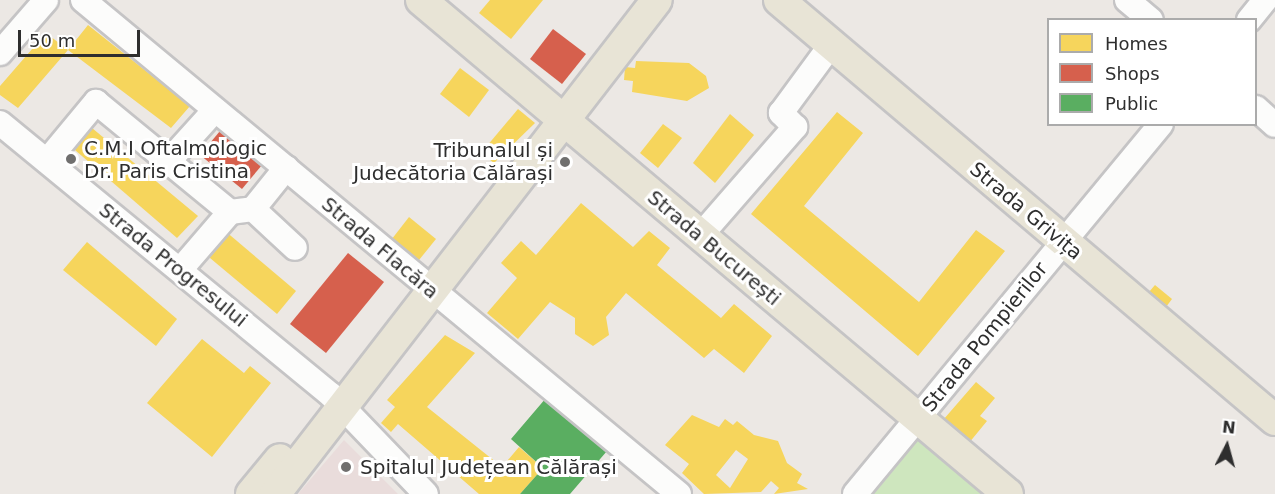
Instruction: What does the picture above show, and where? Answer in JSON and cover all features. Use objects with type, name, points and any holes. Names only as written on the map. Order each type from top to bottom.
[{"type":"main road","name":"Strada București","points":[[421,0],[1008,494]]},
{"type":"main road","points":[[274,494],[338,402],[657,0]]},
{"type":"main road","name":"Strada Grivița","points":[[779,0],[1275,420]]},
{"type":"main road","points":[[251,494],[338,402]]},
{"type":"street","points":[[0,54],[46,0]]},
{"type":"street","name":"Strada Flacăra","points":[[82,0],[679,494]]},
{"type":"street","points":[[1128,0],[1149,18]]},
{"type":"street","points":[[1251,18],[1265,0]]},
{"type":"street","points":[[700,236],[795,127],[781,113],[831,45]]},
{"type":"street","points":[[47,161],[96,102],[168,162],[295,248]]},
{"type":"street","points":[[1257,109],[1275,125]]},
{"type":"street","points":[[168,162],[215,110]]},
{"type":"street","name":"Strada Progresului","points":[[0,123],[338,402],[426,494]]},
{"type":"street","name":"Strada Pompierilor","points":[[855,494],[1159,126]]},
{"type":"street","points":[[180,270],[286,168]]},
{"type":"shaded area","name":"Spitalul Județean Călărași","points":[[344,440],[398,494],[298,494]]},
{"type":"green space","points":[[919,438],[985,494],[872,494]]},
{"type":"building: Homes","points":[[490,0],[543,0],[511,39],[479,13]]},
{"type":"building: Homes","points":[[88,25],[190,106],[171,128],[68,50]]},
{"type":"building: Homes","points":[[46,33],[68,50],[18,108],[0,95],[0,86]]},
{"type":"building: Homes","points":[[636,61],[689,63],[706,76],[709,88],[687,101],[632,92],[633,81],[624,80],[625,67],[635,68]]},
{"type":"building: Homes","points":[[460,68],[489,90],[469,117],[440,94]]},
{"type":"building: Homes","points":[[518,109],[535,123],[494,163],[481,153]]},
{"type":"building: Homes","points":[[837,112],[863,133],[804,206],[919,302],[976,230],[1005,251],[918,356],[751,214]]},
{"type":"building: Homes","points":[[730,114],[754,135],[715,183],[693,163]]},
{"type":"building: Homes","points":[[86,123],[198,216],[177,238],[68,144]]},
{"type":"building: Homes","points":[[663,124],[682,138],[658,168],[640,153]]},
{"type":"building: Homes","points":[[581,203],[633,247],[649,231],[670,248],[657,265],[721,318],[734,304],[772,336],[744,373],[714,349],[704,358],[626,293],[606,317],[609,335],[593,346],[575,334],[575,318],[550,302],[518,339],[487,313],[517,278],[501,263],[521,241],[536,255]]},
{"type":"building: Homes","points":[[409,217],[436,239],[415,265],[388,244]]},
{"type":"building: Homes","points":[[224,230],[296,291],[277,314],[204,253]]},
{"type":"building: Homes","points":[[87,242],[177,319],[156,346],[63,270]]},
{"type":"building: Homes","points":[[1155,285],[1172,299],[1160,315],[1142,300]]},
{"type":"building: Homes","points":[[445,335],[475,353],[427,407],[502,467],[519,447],[543,468],[520,494],[479,494],[398,424],[391,432],[381,423],[395,407],[387,400]]},
{"type":"building: Homes","points":[[202,339],[244,373],[250,366],[271,383],[212,457],[147,403]]},
{"type":"building: Homes","points":[[976,382],[995,398],[980,416],[987,421],[964,449],[937,427]]},
{"type":"building: Homes","points":[[692,415],[719,427],[725,419],[733,425],[737,421],[754,435],[778,441],[787,463],[802,474],[797,483],[808,489],[774,494],[779,488],[771,481],[761,492],[704,494],[682,473],[689,464],[665,445]],"holes":[[[736,450],[748,459],[730,488],[716,475]]]},
{"type":"building: Shops","points":[[553,29],[586,54],[562,84],[530,59]]},
{"type":"building: Shops","points":[[220,131],[262,165],[242,189],[200,155]]},
{"type":"building: Shops","points":[[348,253],[384,282],[326,353],[290,324]]},
{"type":"building: Public","points":[[546,398],[607,451],[570,494],[520,494],[543,468],[511,439]]},
{"type":"place","name":"C.M.I Oftalmologic Dr. Paris Cristina","points":[[71,159]]},
{"type":"place","name":"Tribunalul și Judecătoria Călărași","points":[[565,162]]},
{"type":"place","name":"Spitalul Județean Călărași","points":[[346,467]]}]
